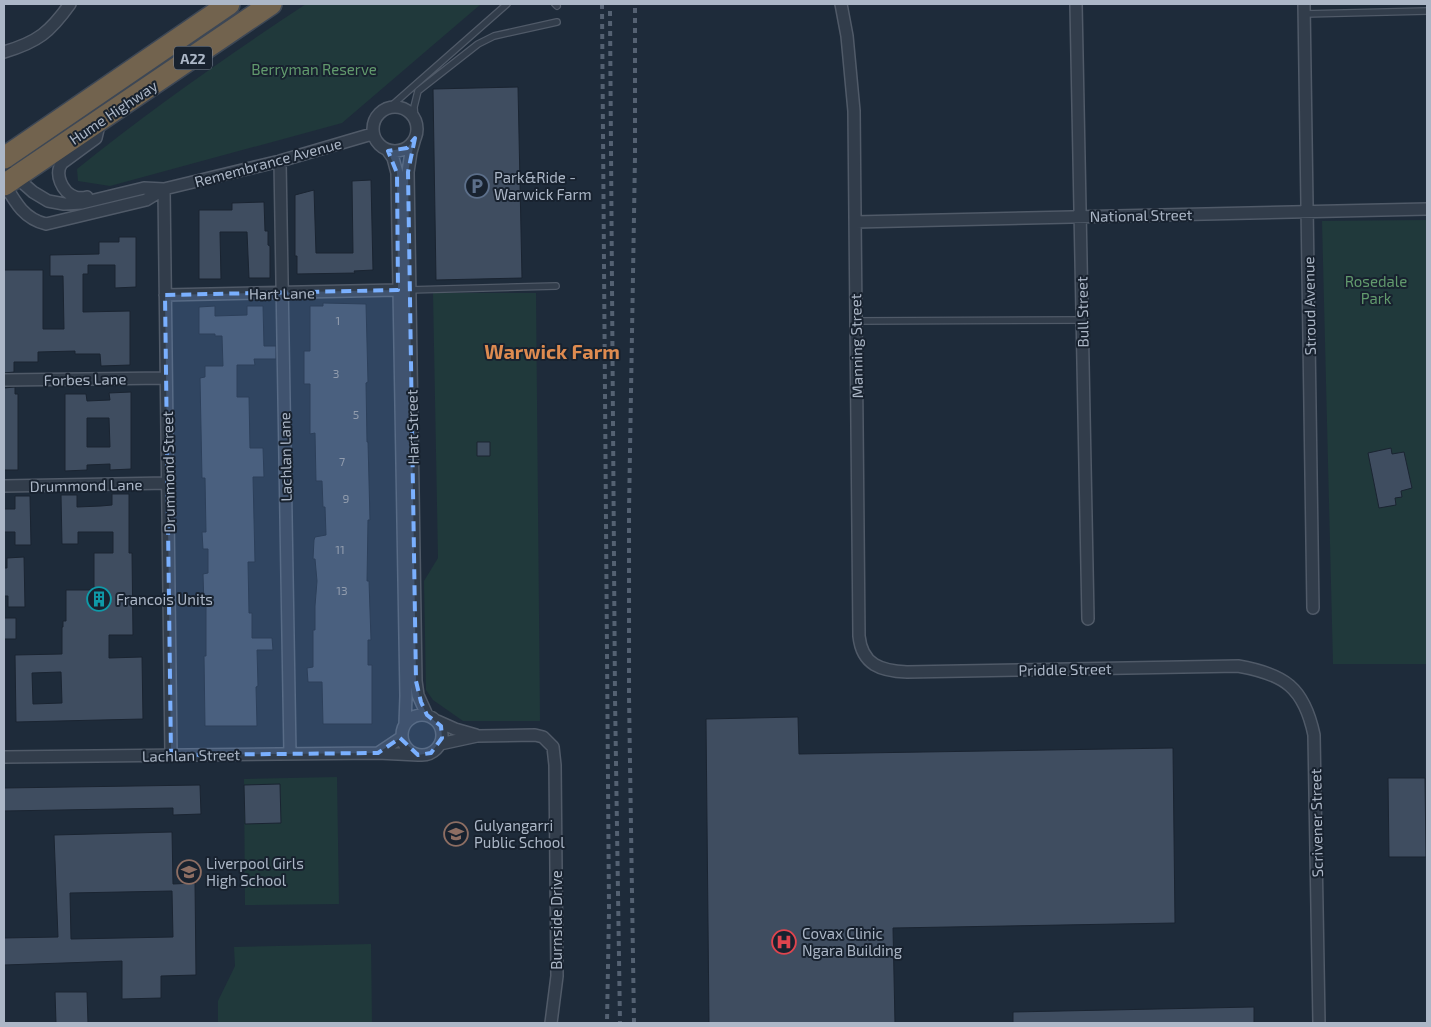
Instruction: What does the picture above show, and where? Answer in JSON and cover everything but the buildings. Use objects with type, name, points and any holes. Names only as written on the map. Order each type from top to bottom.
[{"type":"highway","name":"Hume Highway","points":[[4,158],[229,4]]},
{"type":"highway","name":"Hume Highway","points":[[6,180],[101,120],[271,4]]},
{"type":"street","points":[[4,52],[30,42],[50,30],[70,4]]},
{"type":"street","name":"Manning Street","points":[[841,4],[852,76],[859,636],[860,646],[864,655],[881,669],[893,672]]},
{"type":"street","name":"Bull Street","points":[[1076,4],[1088,619]]},
{"type":"street","name":"Stroud Avenue","points":[[1304,9],[1313,608]]},
{"type":"street","points":[[398,106],[411,113],[417,126],[415,138],[407,148],[394,152],[378,144],[372,134],[374,120],[383,109],[390,107],[398,106]]},
{"type":"street","name":"Remembrance Avenue","points":[[101,120],[96,138],[62,163],[59,168],[59,177],[65,189],[78,198],[116,195]]},
{"type":"street","name":"Remembrance Avenue","points":[[6,180],[42,198],[57,203],[82,203],[144,188],[164,189],[280,161],[372,134]]},
{"type":"street","name":"Hart Street","points":[[405,724],[404,290],[408,172],[415,138]]},
{"type":"street","name":"Hart Street","points":[[388,150],[393,158],[396,173],[404,290],[416,681],[418,695],[427,715]]},
{"type":"street","name":"Lachlan Lane","points":[[280,161],[290,754]]},
{"type":"street","name":"Remembrance Avenue","points":[[6,180],[28,217],[46,224],[146,200],[164,189]]},
{"type":"street","name":"Drummond Street","points":[[164,189],[171,755]]},
{"type":"street","name":"National Street","points":[[855,222],[1427,209]]},
{"type":"street","name":"Hart Lane","points":[[166,295],[404,290]]},
{"type":"street","name":"Forbes Lane","points":[[4,380],[166,378]]},
{"type":"street","name":"Drummond Lane","points":[[4,486],[168,483]]},
{"type":"street","name":"Priddle Street","points":[[893,672],[1238,666]]},
{"type":"street","name":"Scrivener Street","points":[[1238,666],[1257,669],[1275,675],[1292,687],[1302,700],[1310,717],[1315,753],[1319,1023]]},
{"type":"street","points":[[378,753],[418,755],[431,753],[440,744],[442,732],[437,721],[427,715],[414,716],[409,719],[405,724],[402,737],[407,749],[418,755]]},
{"type":"street","name":"Burnside Drive","points":[[437,721],[477,736]]},
{"type":"street","name":"Burnside Drive","points":[[440,744],[477,736],[535,735],[543,737],[553,747],[555,764],[556,976],[551,1023]]},
{"type":"street","points":[[378,753],[402,737]]},
{"type":"street","name":"Lachlan Street","points":[[4,757],[378,753]]},
{"type":"lane","points":[[390,107],[507,4]]},
{"type":"lane","points":[[1304,9],[1427,11]]},
{"type":"lane","points":[[415,120],[414,107],[418,91],[478,44],[494,36],[557,22]]},
{"type":"lane","points":[[404,290],[556,286]]},
{"type":"lane","points":[[856,321],[1082,320]]},
{"type":"highlighted area","points":[[415,138],[408,172],[416,681],[421,702],[427,715],[441,726],[442,738],[431,753],[418,755],[400,738],[378,753],[171,755],[165,295],[398,290],[397,173],[388,151],[407,148]]},
{"type":"green space","name":"Berryman Reserve","points":[[306,4],[481,4],[342,123],[110,186],[78,181],[77,169],[132,126],[247,43]]},
{"type":"green space","name":"Rosedale Park","points":[[1427,220],[1427,664],[1333,664],[1322,221]]},
{"type":"green space","points":[[433,293],[536,293],[540,721],[463,721],[433,700],[426,690],[424,581],[438,558]]},
{"type":"green space","points":[[337,777],[339,904],[245,905],[244,779]]},
{"type":"green space","points":[[371,944],[372,1023],[218,1023],[218,1001],[235,966],[234,947]]},
{"type":"railway","points":[[602,4],[609,911],[607,1023]]},
{"type":"railway","points":[[634,1023],[629,697],[629,510],[635,157],[635,4]]},
{"type":"railway","points":[[610,11],[615,697],[620,1023]]},
{"type":"place","name":"Park&Ride - Warwick Farm","points":[[477,186]]},
{"type":"place","name":"Francois Units","points":[[99,599]]},
{"type":"place","name":"Gulyangarri Public School","points":[[456,834]]},
{"type":"place","name":"Liverpool Girls High School","points":[[189,872]]},
{"type":"place","name":"Covax Clinic Ngara Building","points":[[784,942]]},
{"type":"district","name":"Warwick Farm","points":[[552,351]]}]
